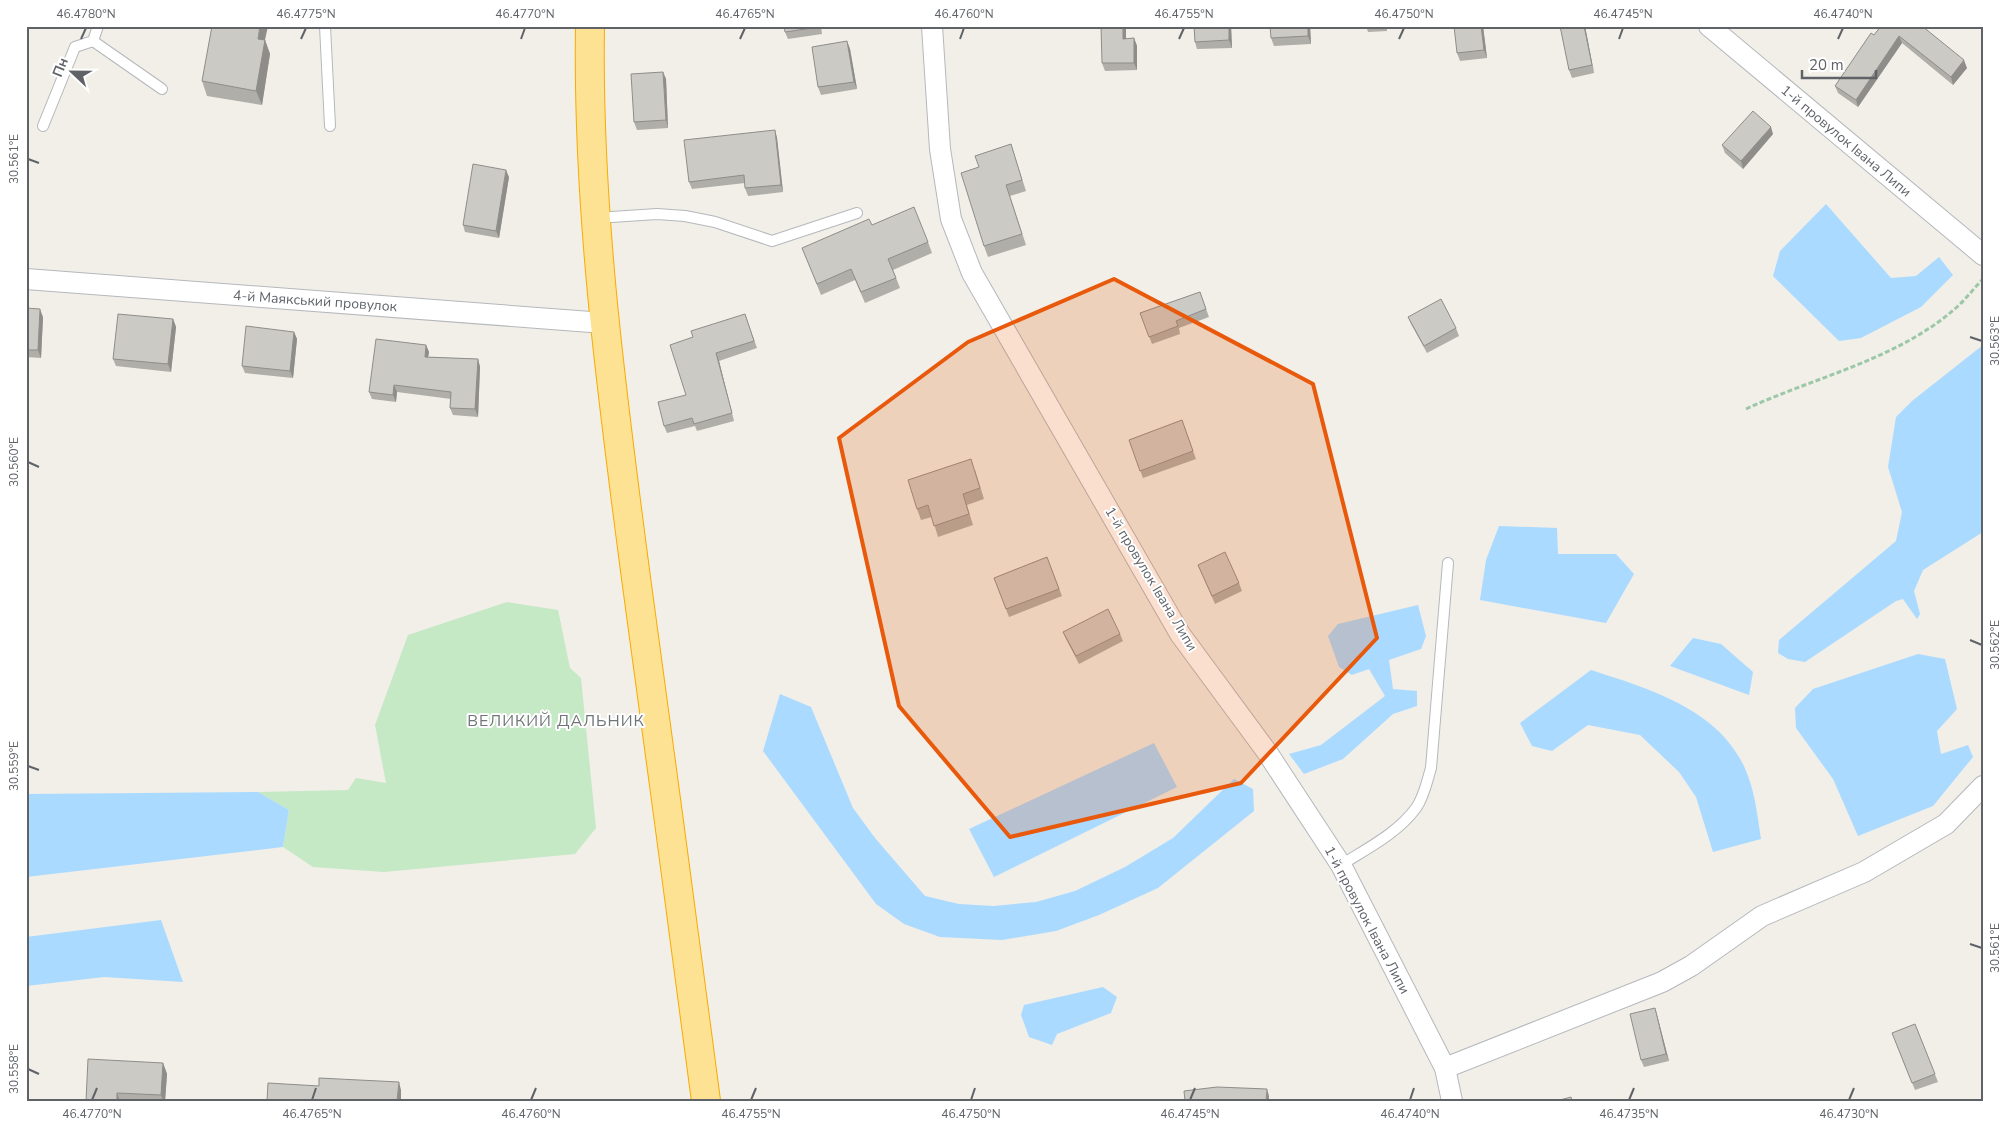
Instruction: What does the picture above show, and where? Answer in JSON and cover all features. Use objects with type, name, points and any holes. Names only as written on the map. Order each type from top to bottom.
[{"type":"highway","points":[[590,26],[588,105],[604,323],[706,1101]]},
{"type":"street","name":"1-й провулок Івана Липи","points":[[932,26],[940,149],[951,219],[972,273],[1180,634],[1267,752],[1341,865],[1445,1068],[1452,1101]]},
{"type":"street","name":"1-й провулок Івана Липи","points":[[1709,26],[1983,255]]},
{"type":"street","name":"4-й Маякський провулок","points":[[26,279],[604,323]]},
{"type":"street","points":[[1445,1068],[1662,982],[1691,966],[1762,916],[1864,872],[1946,824],[1983,786]]},
{"type":"lane","points":[[93,41],[98,26]]},
{"type":"lane","points":[[325,26],[330,126]]},
{"type":"lane","points":[[93,41],[162,88]]},
{"type":"lane","points":[[43,126],[75,47],[93,41]]},
{"type":"lane","points":[[595,218],[657,214],[685,216],[715,222],[772,240],[857,213]]},
{"type":"lane","points":[[1341,865],[1377,842],[1407,819],[1417,807],[1424,793],[1431,768],[1448,564]]},
{"type":"path","points":[[1746,408],[1790,388],[1864,363],[1914,337],[1957,307],[1983,279]]},
{"type":"highlighted area","points":[[1114,279],[1313,384],[1377,638],[1241,783],[1010,837],[899,706],[839,438],[968,342]]},
{"type":"green space","points":[[507,602],[558,610],[570,668],[581,678],[596,828],[575,854],[384,872],[313,867],[283,847],[289,810],[258,792],[348,790],[356,778],[386,783],[375,725],[408,635]]},
{"type":"water","points":[[1826,204],[1891,278],[1916,276],[1939,257],[1953,275],[1921,307],[1861,338],[1839,341],[1773,276],[1780,251]]},
{"type":"water","points":[[1983,345],[1983,532],[1923,570],[1914,591],[1920,614],[1917,619],[1903,599],[1896,601],[1805,662],[1788,659],[1778,653],[1779,640],[1896,541],[1902,512],[1888,467],[1896,417],[1912,401]]},
{"type":"water","points":[[1499,526],[1557,528],[1558,554],[1616,554],[1634,574],[1606,623],[1480,600],[1486,560]]},
{"type":"water","points":[[1418,605],[1426,636],[1421,649],[1389,660],[1393,689],[1417,691],[1417,706],[1393,714],[1343,759],[1304,774],[1289,754],[1321,745],[1385,696],[1369,669],[1352,675],[1339,667],[1328,636],[1338,624]]},
{"type":"water","points":[[1693,638],[1721,644],[1753,672],[1749,695],[1670,666]]},
{"type":"water","points":[[1918,654],[1945,659],[1957,709],[1937,731],[1941,754],[1968,745],[1973,757],[1933,806],[1858,836],[1833,779],[1796,728],[1795,708],[1813,689]]},
{"type":"water","points":[[1591,670],[1639,686],[1686,707],[1707,721],[1725,738],[1740,758],[1750,782],[1761,839],[1713,852],[1696,797],[1679,772],[1640,735],[1588,725],[1552,751],[1532,746],[1520,723]]},
{"type":"water","points":[[780,694],[811,707],[853,808],[875,838],[925,896],[959,904],[993,906],[1036,902],[1075,891],[1125,867],[1173,838],[1234,779],[1253,789],[1254,811],[1158,888],[1099,915],[1056,931],[1002,940],[940,937],[904,924],[876,904],[763,751]]},
{"type":"water","points":[[1154,743],[1177,787],[994,877],[969,829]]},
{"type":"water","points":[[258,792],[289,810],[283,847],[26,877],[26,794]]},
{"type":"water","points":[[161,920],[183,982],[104,977],[26,986],[26,937]]},
{"type":"water","points":[[1103,987],[1117,997],[1111,1013],[1057,1034],[1052,1045],[1029,1037],[1021,1015],[1024,1005]]},
{"type":"building","points":[[212,26],[260,26],[258,39],[265,40],[256,91],[202,81]]},
{"type":"building","points":[[784,26],[819,26],[819,27],[785,32]]},
{"type":"building","points":[[1101,26],[1123,26],[1123,39],[1134,38],[1134,63],[1102,63]]},
{"type":"building","points":[[1194,26],[1229,26],[1229,40],[1195,42]]},
{"type":"building","points":[[1270,26],[1308,26],[1308,36],[1271,38]]},
{"type":"building","points":[[1454,26],[1481,26],[1484,50],[1457,53]]},
{"type":"building","points":[[1560,26],[1584,26],[1592,65],[1569,70]]},
{"type":"building","points":[[1881,26],[1922,26],[1964,60],[1951,77],[1899,36],[1856,100],[1835,86],[1871,33],[1874,35]]},
{"type":"building","points":[[847,41],[854,82],[818,87],[812,47]]},
{"type":"building","points":[[663,72],[666,120],[634,122],[631,74]]},
{"type":"building","points":[[1753,111],[1771,127],[1741,161],[1722,145]]},
{"type":"building","points":[[775,130],[781,185],[745,188],[744,175],[689,182],[684,140]]},
{"type":"building","points":[[1011,144],[1022,180],[1006,185],[1022,234],[984,246],[961,173],[979,167],[975,156]]},
{"type":"building","points":[[473,164],[506,170],[496,231],[463,225]]},
{"type":"building","points":[[914,207],[928,242],[888,259],[896,278],[861,292],[851,269],[817,284],[802,248],[869,219],[872,225]]},
{"type":"building","points":[[1200,292],[1206,309],[1176,321],[1178,326],[1149,337],[1140,313]]},
{"type":"building","points":[[1441,299],[1456,328],[1424,346],[1408,317]]},
{"type":"building","points":[[26,308],[40,309],[38,350],[26,350]]},
{"type":"building","points":[[118,314],[173,319],[168,364],[113,359]]},
{"type":"building","points":[[745,314],[754,341],[716,353],[732,413],[694,424],[692,418],[664,426],[658,402],[686,395],[670,345],[693,337],[691,331]]},
{"type":"building","points":[[246,326],[294,332],[290,371],[242,366]]},
{"type":"building","points":[[376,339],[426,345],[425,357],[478,359],[475,409],[450,408],[451,392],[394,385],[393,395],[369,392]]},
{"type":"building","points":[[1182,420],[1193,451],[1140,471],[1129,440]]},
{"type":"building","points":[[971,459],[980,488],[963,494],[969,514],[934,526],[928,505],[917,509],[908,480]]},
{"type":"building","points":[[1225,552],[1239,583],[1212,596],[1198,565]]},
{"type":"building","points":[[1047,557],[1059,589],[1006,609],[994,578]]},
{"type":"building","points":[[1108,609],[1120,634],[1076,656],[1063,632]]},
{"type":"building","points":[[1655,1008],[1666,1054],[1641,1060],[1630,1014]]},
{"type":"building","points":[[1915,1024],[1935,1074],[1912,1083],[1892,1033]]},
{"type":"building","points":[[88,1059],[163,1063],[161,1095],[117,1093],[117,1101],[86,1101]]},
{"type":"building","points":[[319,1078],[399,1082],[397,1101],[267,1101],[268,1083],[319,1086]]},
{"type":"building","points":[[1217,1087],[1267,1089],[1266,1101],[1185,1101],[1184,1091]]},
{"type":"building","points":[[1571,1097],[1572,1101],[1556,1101]]},
{"type":"district","name":"ВЕЛИКИЙ ДАЛЬНИК","points":[[556,721]]}]
